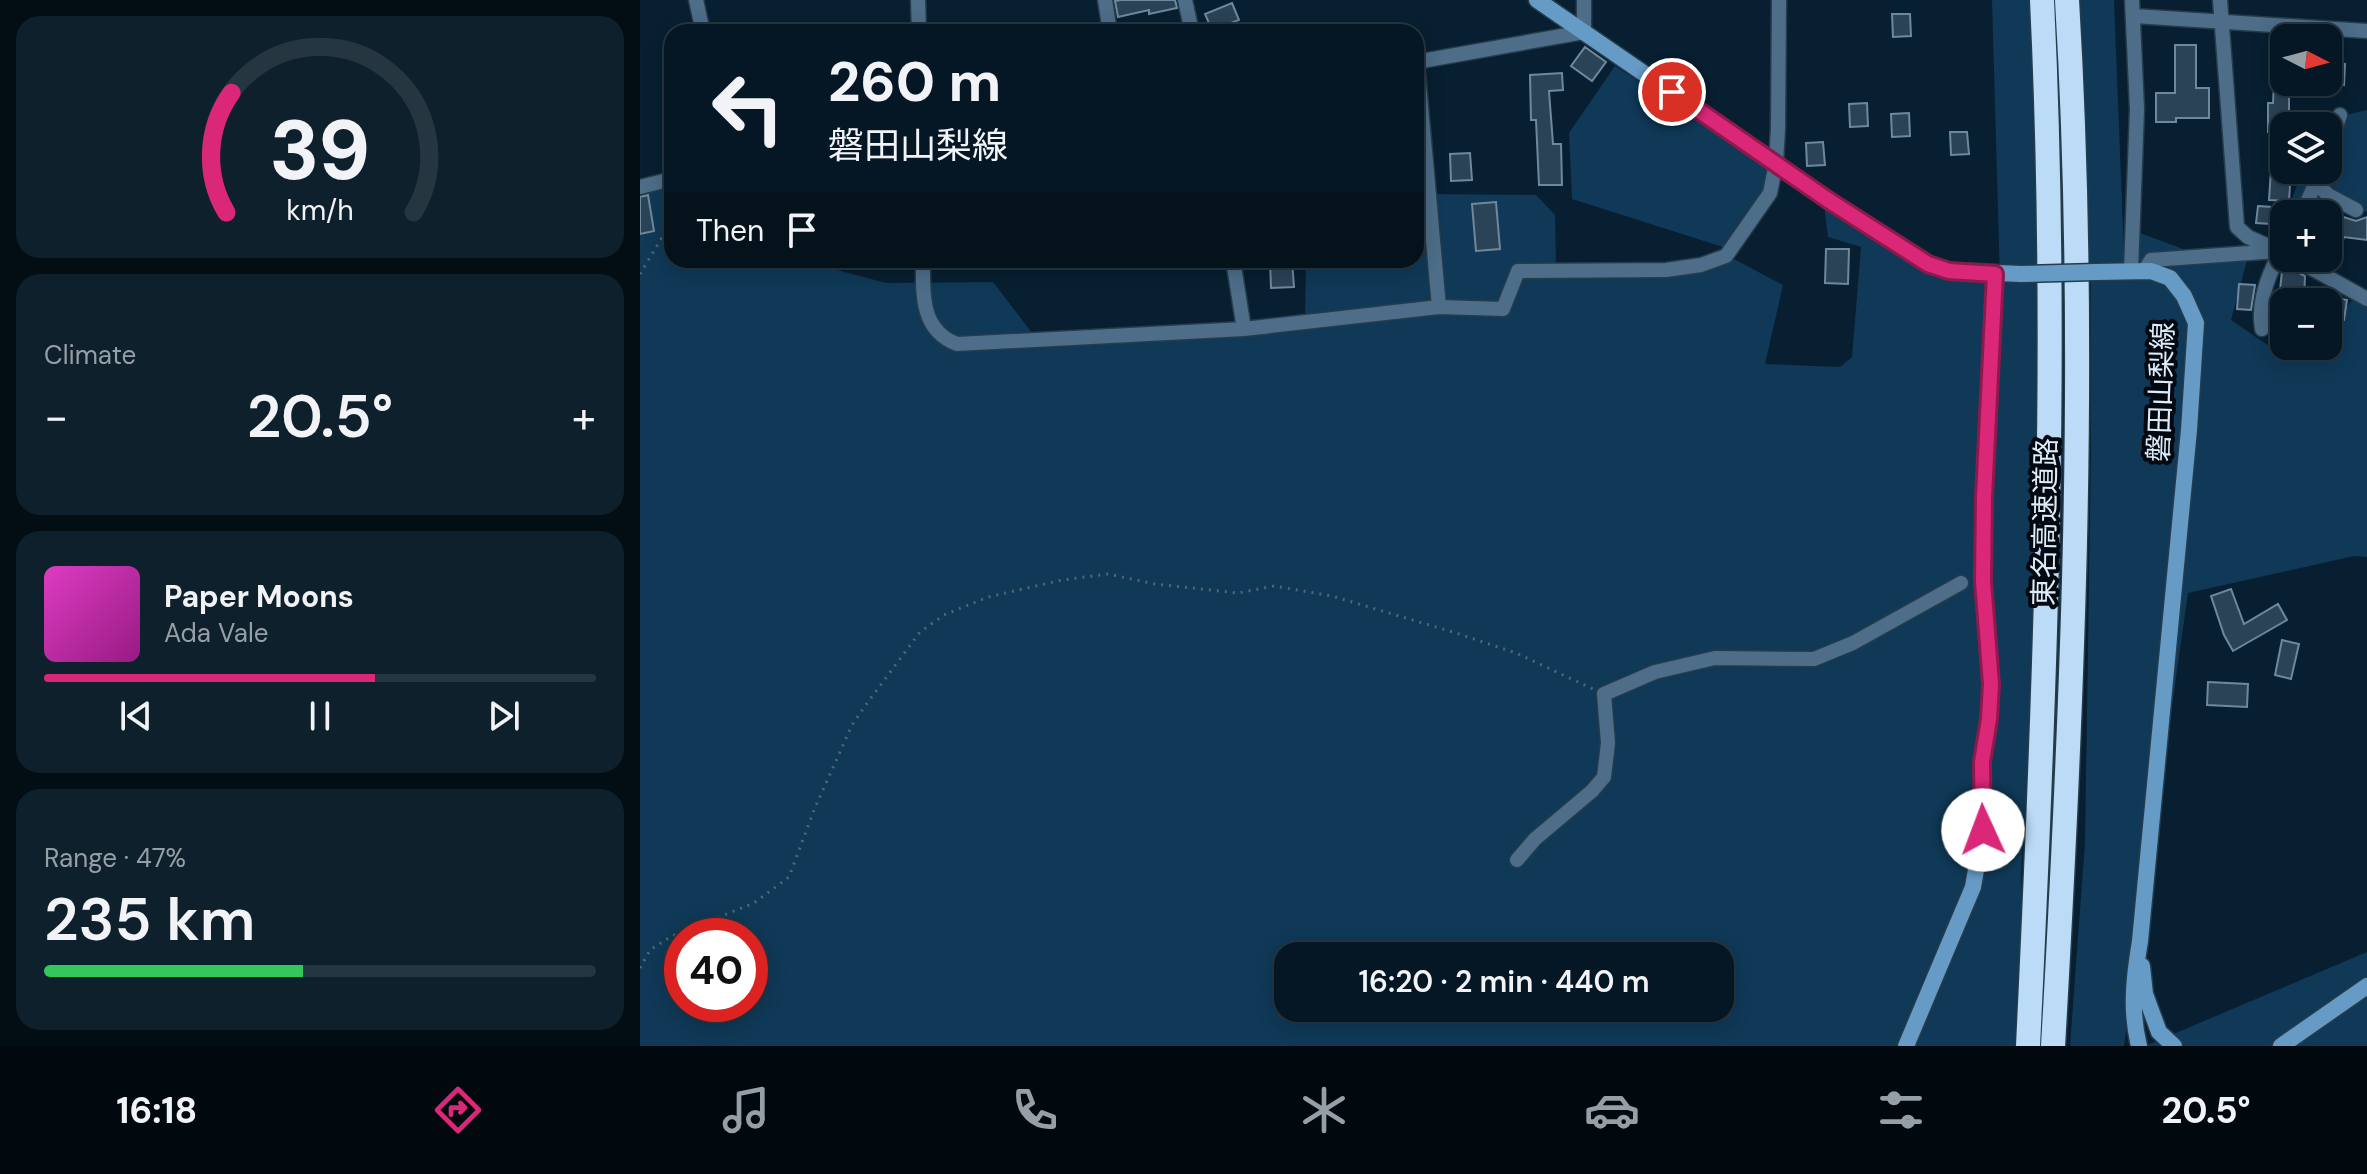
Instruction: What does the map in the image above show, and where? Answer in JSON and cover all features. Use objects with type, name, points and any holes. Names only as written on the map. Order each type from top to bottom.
[{"type":"highway","name":"東名高速道路","points":[[2028,1046],[2042,769],[2051,450],[2050,223],[2042,0]]},
{"type":"highway","name":"東名高速道路","points":[[2053,1046],[2068,771],[2077,450],[2076,222],[2067,0]]},
{"type":"main road","name":"磐田山梨線","points":[[1537,0],[1828,200],[1928,264],[1949,271],[1995,274],[2151,271],[2170,278],[2184,296],[2196,323],[2189,430],[2140,941],[2132,990],[2134,1027],[2139,1046]]},
{"type":"main road","points":[[1906,1046],[1973,887],[1983,830],[1982,762],[1991,684],[1983,581],[1984,497],[1995,274]]},
{"type":"main road","name":"磐田山梨線","points":[[2140,941],[2145,994],[2159,1032],[2174,1046]]},
{"type":"main road","points":[[2281,1046],[2344,999],[2367,986]]},
{"type":"street","points":[[696,0],[701,24]]},
{"type":"street","points":[[918,0],[919,24]]},
{"type":"street","points":[[1105,0],[1109,24]]},
{"type":"street","points":[[1185,0],[1190,24]]},
{"type":"street","points":[[1424,61],[1584,32],[1584,0]]},
{"type":"street","points":[[923,268],[923,302],[929,319],[944,339],[957,344],[1244,329],[1439,307],[1503,309],[1518,271],[1666,270],[1701,265],[1726,256],[1770,193],[1776,163],[1779,0]]},
{"type":"street","points":[[2132,0],[2137,109],[2138,271]]},
{"type":"street","points":[[2220,0],[2237,227],[2248,237],[2270,246]]},
{"type":"street","points":[[2134,16],[2367,31]]},
{"type":"street","points":[[1424,147],[1439,307]]},
{"type":"street","points":[[640,187],[664,181]]},
{"type":"street","points":[[2322,184],[2328,195],[2356,210]]},
{"type":"street","points":[[2138,271],[2151,260],[2270,253]]},
{"type":"street","points":[[1234,268],[1244,329]]},
{"type":"street","points":[[2262,329],[2260,316],[2264,292],[2274,272]]},
{"type":"street","points":[[2320,272],[2367,299]]},
{"type":"street","points":[[1517,860],[1535,839],[1604,777],[1608,743],[1604,694],[1655,672],[1715,658],[1814,659],[1853,643],[1961,583]]},
{"type":"path","points":[[640,274],[664,234]]},
{"type":"path","points":[[640,968],[650,950],[670,937],[754,903],[789,877],[814,810],[852,725],[865,706],[920,632],[944,615],[988,597],[1062,580],[1108,574],[1155,584],[1238,593],[1274,586],[1332,596],[1501,648],[1604,694]]},
{"type":"shaded area","points":[[1992,0],[2035,0],[2041,310],[2031,729],[2021,874],[2023,932],[2016,1046],[640,1046],[640,187],[664,181],[664,268],[830,268],[886,283],[993,282],[1043,347],[1116,335],[1305,322],[1306,268],[1424,268],[1424,182],[1429,194],[1536,195],[1555,215],[1556,264],[1518,271],[1641,271],[1732,258],[1783,285],[1765,364],[1840,367],[1852,357],[1861,247],[1828,237],[1824,204],[1925,262],[2000,281]]},
{"type":"shaded area","points":[[2074,0],[2114,0],[2125,280],[2140,233],[2202,256],[2249,253],[2231,320],[2270,347],[2270,360],[2342,360],[2342,312],[2354,298],[2367,300],[2367,557],[2354,556],[2188,593],[2124,1046],[2070,1046],[2085,842],[2091,284]]},
{"type":"shaded area","points":[[1615,66],[1771,169],[1768,196],[1726,248],[1572,199],[1569,133]]},
{"type":"shaded area","points":[[2367,110],[2367,212],[2342,205],[2342,200],[2291,200],[2298,184],[2342,184],[2342,116]]},
{"type":"shaded area","points":[[2367,952],[2367,1046],[2145,1046]]},
{"type":"building","points":[[1175,0],[1177,8],[1118,17],[1115,1]]},
{"type":"building","points":[[1232,3],[1239,20],[1228,24],[1209,24],[1205,14]]},
{"type":"building","points":[[1892,14],[1910,14],[1911,36],[1893,37]]},
{"type":"building","points":[[2175,45],[2196,45],[2196,88],[2209,88],[2209,118],[2176,118],[2176,122],[2156,122],[2156,93],[2175,93]]},
{"type":"building","points":[[1585,47],[1606,62],[1592,81],[1571,66]]},
{"type":"building","points":[[2342,64],[2345,64],[2342,85]]},
{"type":"building","points":[[1562,73],[1563,90],[1549,91],[1553,144],[1561,144],[1562,185],[1539,185],[1536,120],[1531,120],[1530,75]]},
{"type":"building","points":[[2273,96],[2289,96],[2289,112],[2270,112],[2268,132],[2268,103],[2273,103]]},
{"type":"building","points":[[1867,103],[1868,126],[1850,127],[1849,104]]},
{"type":"building","points":[[1909,113],[1910,136],[1892,137],[1891,114]]},
{"type":"building","points":[[1950,132],[1967,132],[1969,154],[1951,155]]},
{"type":"building","points":[[1823,142],[1825,165],[1807,166],[1806,143]]},
{"type":"building","points":[[1470,153],[1472,180],[1451,181],[1450,154]]},
{"type":"building","points":[[2270,184],[2290,184],[2289,200],[2269,200]]},
{"type":"building","points":[[648,195],[654,231],[640,234],[640,197]]},
{"type":"building","points":[[1496,202],[1500,249],[1476,251],[1472,204]]},
{"type":"building","points":[[2258,206],[2270,207],[2270,224],[2256,223]]},
{"type":"building","points":[[2342,216],[2356,221],[2367,217],[2367,240],[2344,237],[2342,243]]},
{"type":"building","points":[[1826,249],[1849,249],[1848,284],[1825,283]]},
{"type":"building","points":[[1270,268],[1293,268],[1294,287],[1271,288]]},
{"type":"building","points":[[2282,272],[2297,272],[2305,276],[2304,288],[2280,288]]},
{"type":"building","points":[[2239,284],[2255,285],[2251,310],[2237,309]]},
{"type":"building","points":[[2342,299],[2347,300],[2342,320]]},
{"type":"building","points":[[2231,589],[2244,624],[2278,604],[2287,620],[2233,651],[2224,635],[2211,596]]},
{"type":"building","points":[[2282,640],[2299,644],[2291,679],[2275,675]]},
{"type":"building","points":[[2208,682],[2248,684],[2247,707],[2207,705]]},
{"type":"route","points":[[1672,92],[1828,200],[1928,264],[1949,271],[1995,274],[1984,497],[1983,581],[1991,684],[1982,762],[1983,830]]}]
